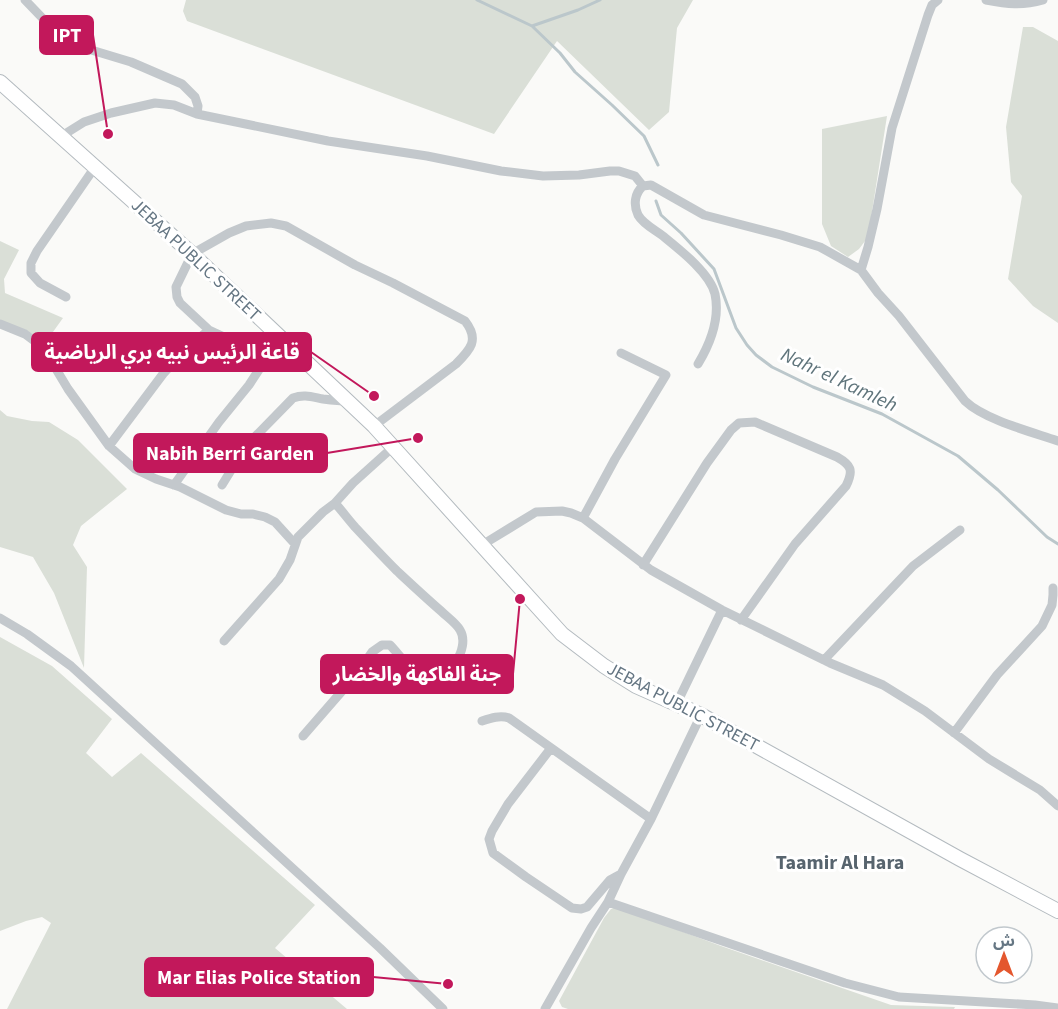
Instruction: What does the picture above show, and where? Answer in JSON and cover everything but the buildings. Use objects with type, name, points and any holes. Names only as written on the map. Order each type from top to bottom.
[{"type":"main road","name":"JEBAA PUBLIC STREET","points":[[0,82],[192,255],[274,340],[348,401],[374,426],[562,634],[604,666],[636,686],[700,715],[1058,911]]},
{"type":"street","points":[[25,0],[51,27],[78,46],[130,62],[182,84],[195,97],[198,106],[197,114]]},
{"type":"street","points":[[861,270],[877,209],[892,128],[928,15],[932,5],[938,0]]},
{"type":"street","points":[[986,0],[1022,5],[1043,0]]},
{"type":"street","points":[[60,137],[84,122],[155,103],[174,105],[197,114],[328,141],[512,172],[543,176],[619,171],[635,176],[643,186]]},
{"type":"street","points":[[66,297],[40,282],[32,273],[32,263],[37,251],[94,167]]},
{"type":"street","points":[[698,364],[704,354],[716,315],[715,293],[704,273],[643,221],[638,214],[635,203],[636,194],[643,186],[651,185],[704,215],[820,247],[861,270],[972,408],[986,416],[1058,441]]},
{"type":"street","points":[[274,340],[263,346],[235,342],[209,330],[180,303],[175,291],[192,255],[229,233],[246,226],[272,223],[286,226],[355,265],[465,321],[470,326],[473,340],[471,348],[465,355],[374,426]]},
{"type":"street","points":[[0,324],[26,334],[41,346],[68,389],[109,446],[135,469],[180,487],[226,510],[265,517],[275,522],[295,544]]},
{"type":"street","points":[[109,446],[163,374],[185,350],[209,330]]},
{"type":"street","points":[[174,485],[219,422],[249,386],[268,356],[274,340]]},
{"type":"street","points":[[583,519],[615,459],[666,375],[621,353]]},
{"type":"street","points":[[222,485],[246,446],[293,398],[310,396],[348,401]]},
{"type":"street","points":[[643,565],[707,463],[731,430],[740,423],[755,422],[846,462],[850,471],[846,486],[795,544],[741,620]]},
{"type":"street","points":[[224,641],[279,579],[290,560],[298,537],[393,447]]},
{"type":"street","points":[[303,736],[379,646],[390,645],[412,670],[427,679],[448,672],[456,662],[464,642],[456,625],[396,570],[335,503]]},
{"type":"street","points":[[482,545],[536,512],[571,513],[583,519],[643,565],[722,610],[824,660],[883,685],[925,711],[988,759],[1040,790],[1058,806]]},
{"type":"street","points":[[824,660],[913,566],[960,531]]},
{"type":"street","points":[[954,733],[997,675],[1042,626],[1052,605],[1053,588]]},
{"type":"street","points":[[676,705],[722,610]]},
{"type":"street","points":[[0,618],[27,634],[71,666],[380,948],[443,1009]]},
{"type":"street","points":[[549,1008],[651,819],[700,715]]},
{"type":"street","points":[[482,721],[504,716],[509,718],[651,819]]},
{"type":"street","points":[[551,748],[508,804],[492,831],[489,839],[493,853],[572,908],[587,907],[610,880],[621,874]]},
{"type":"street","points":[[608,902],[824,976],[898,997],[1058,1008]]},
{"type":"shaded area","points":[[186,0],[693,0],[677,28],[669,112],[649,130],[557,41],[494,134],[187,21],[183,11]]},
{"type":"shaded area","points":[[1023,27],[1033,27],[1058,41],[1058,323],[1033,306],[1008,279],[1022,196],[1011,182],[1006,127]]},
{"type":"shaded area","points":[[887,116],[868,237],[859,249],[848,257],[831,246],[822,224],[822,129]]},
{"type":"shaded area","points":[[0,241],[19,250],[4,279],[5,293],[63,318],[45,343],[26,330],[0,322]]},
{"type":"shaded area","points":[[0,410],[7,416],[49,422],[78,440],[127,489],[81,526],[73,545],[87,567],[84,668],[54,593],[33,557],[0,547]]},
{"type":"shaded area","points":[[0,637],[52,666],[112,719],[86,753],[112,777],[141,753],[315,905],[275,948],[347,1009],[7,1009],[51,923],[42,917],[0,931]]},
{"type":"shaded area","points":[[616,907],[891,1005],[955,1007],[954,1009],[568,1009],[562,1007],[559,1001],[604,918],[611,909]]},
{"type":"waterway","name":"Nahr el Kamleh","points":[[477,0],[532,26],[560,53],[575,72],[644,136],[658,165]]},
{"type":"waterway","points":[[532,26],[600,0]]},
{"type":"waterway","name":"Nahr el Kamleh","points":[[656,201],[661,215],[714,269],[736,328],[756,355],[772,367],[813,387],[882,414],[958,456],[1047,537],[1058,544]]},
{"type":"place","name":"IPT","points":[[108,134]]},
{"type":"place","name":"قاعة الرئيس نبيه بري الرياضية","points":[[374,396]]},
{"type":"place","name":"Nabih Berri Garden","points":[[418,438]]},
{"type":"place","name":"جنة الفاكهة والخضار","points":[[520,599]]},
{"type":"place","name":"Mar Elias Police Station","points":[[448,984]]},
{"type":"district","name":"Taamir Al Hara","points":[[840,863]]}]
